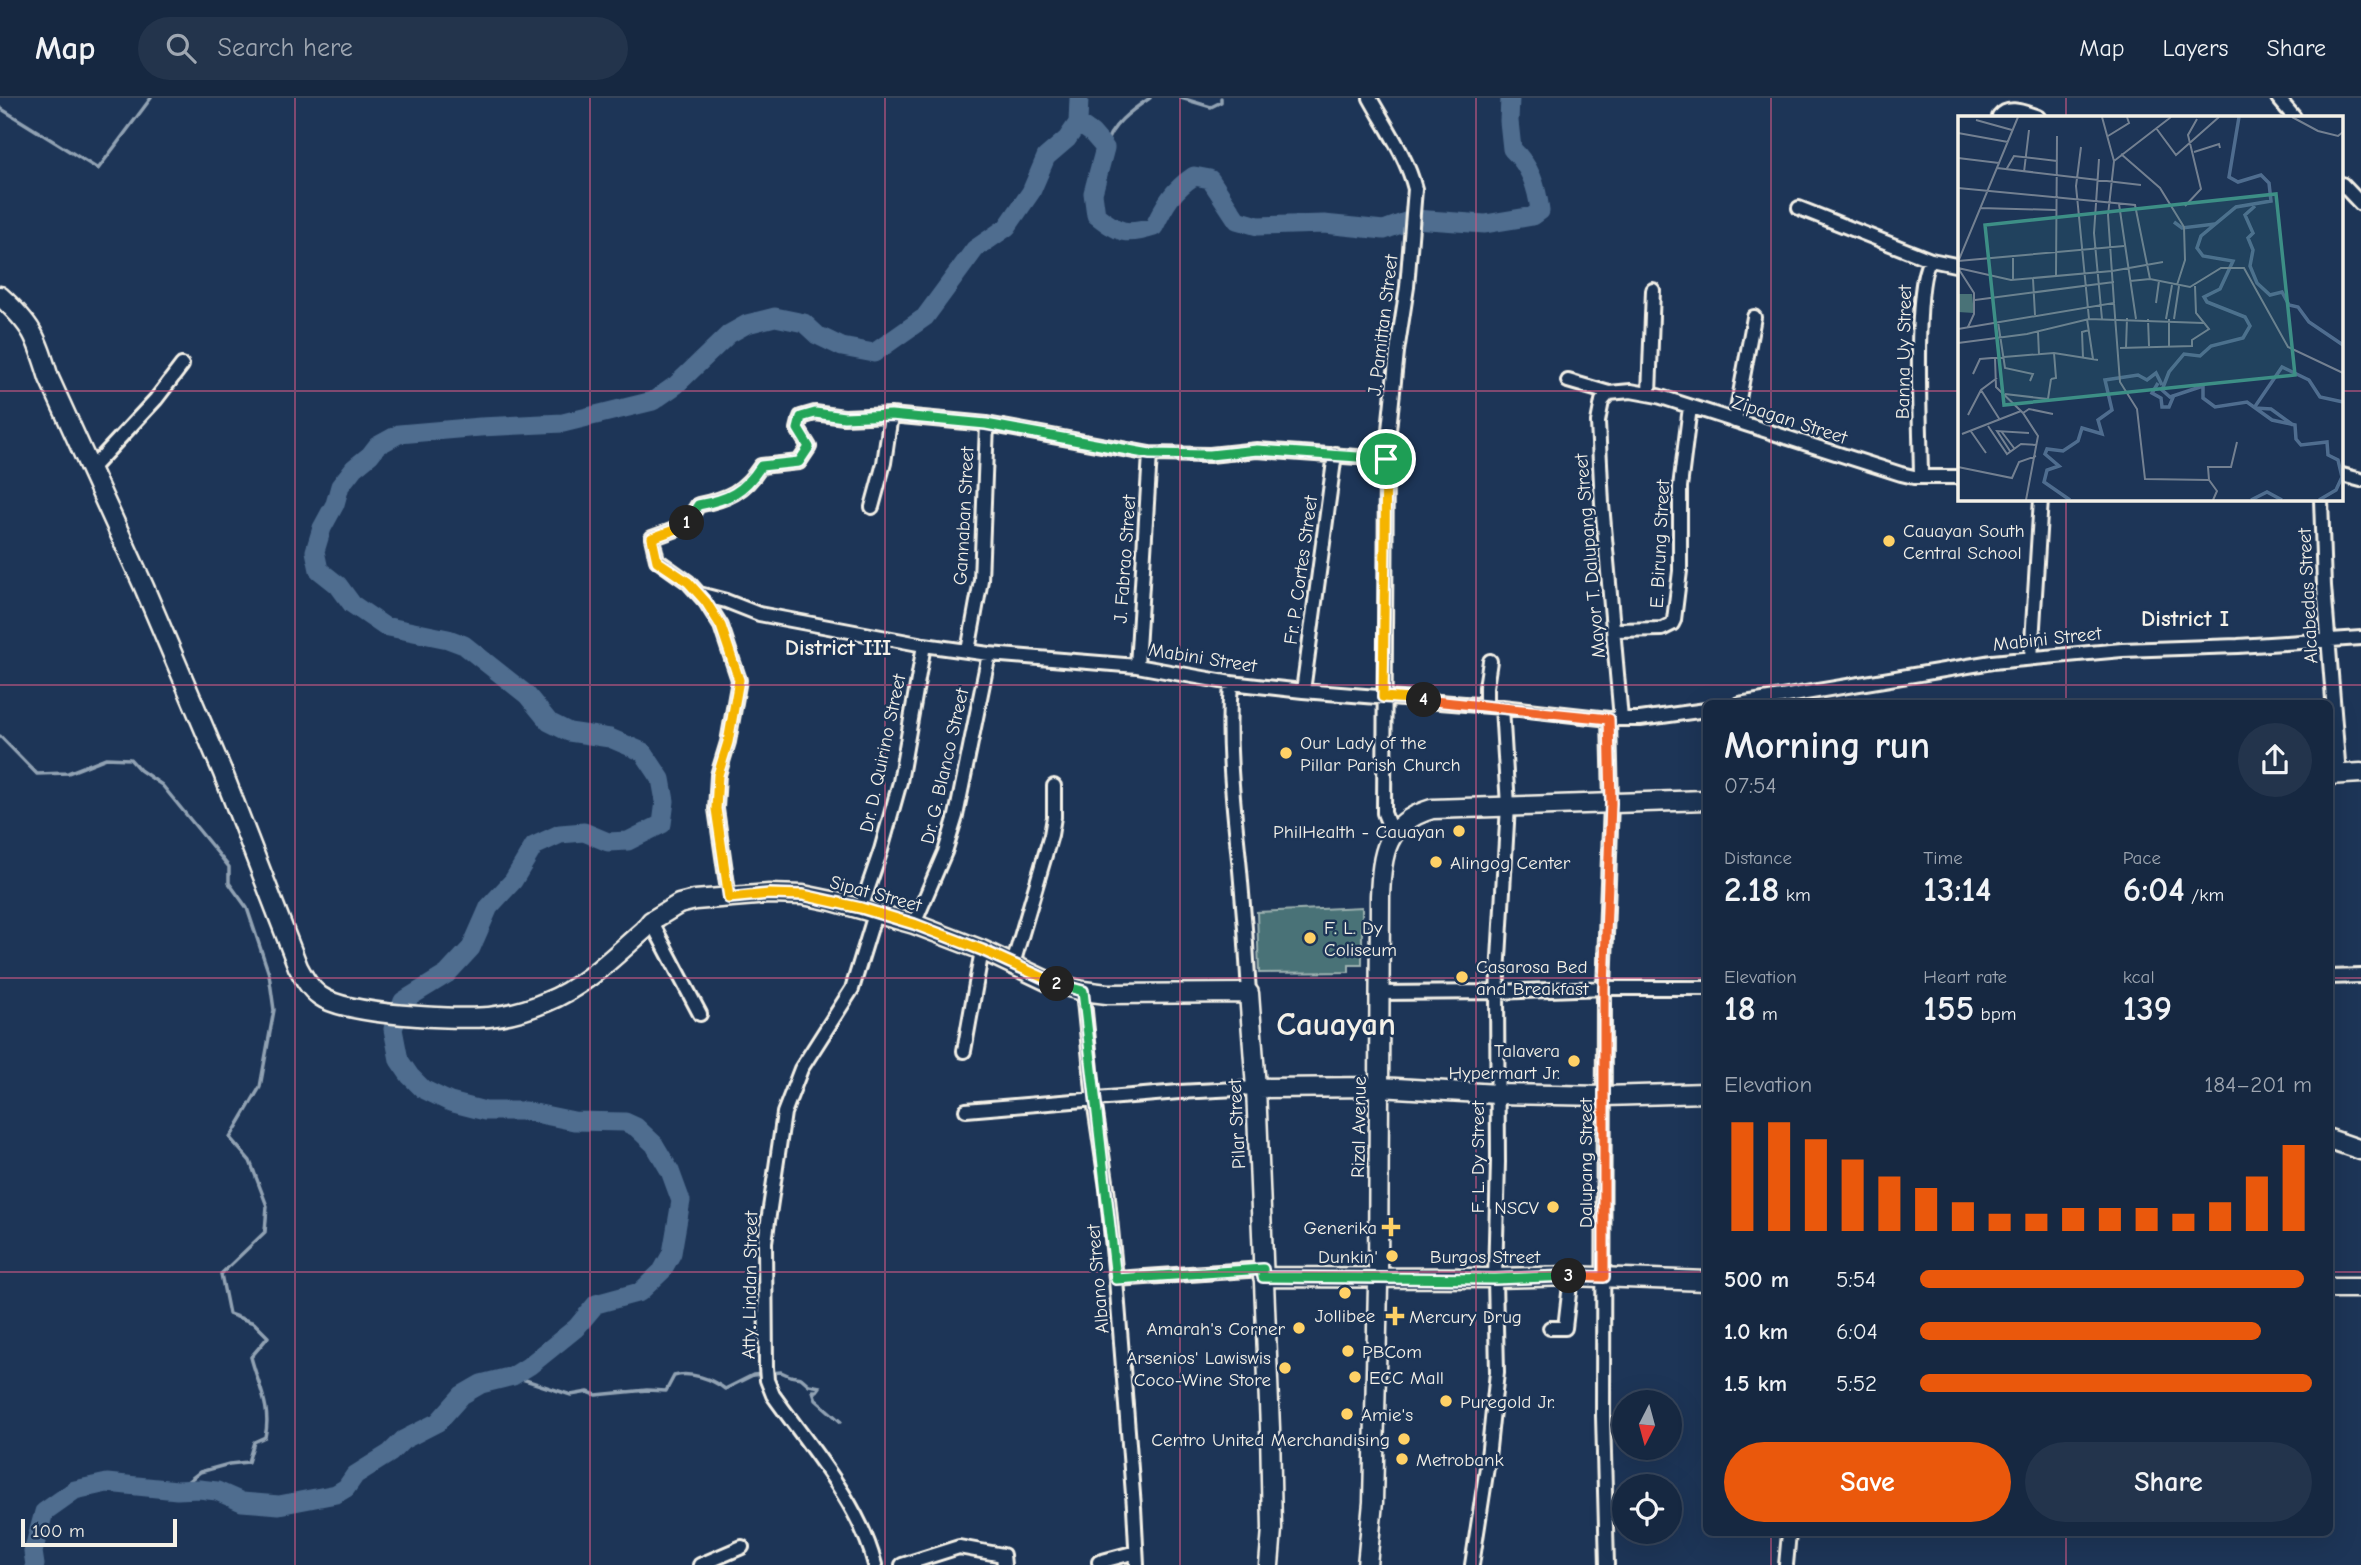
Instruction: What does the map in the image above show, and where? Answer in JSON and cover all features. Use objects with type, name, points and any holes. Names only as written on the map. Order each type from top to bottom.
[{"type":"street","name":"J. Pamittan Street","points":[[1370,98],[1412,177],[1415,189],[1412,240],[1386,459],[1383,697]]},
{"type":"street","points":[[2278,98],[2293,116]]},
{"type":"street","points":[[2000,116],[2011,110],[2034,116]]},
{"type":"street","points":[[2344,187],[2361,204]]},
{"type":"street","points":[[1799,208],[1931,260],[1958,266]]},
{"type":"street","name":"Banna Uy Street","points":[[1921,477],[1921,297],[1925,268],[1931,260]]},
{"type":"street","points":[[1649,394],[1653,290]]},
{"type":"street","name":"Sipat Street","points":[[0,296],[31,327],[38,342],[49,378],[144,587],[223,773],[303,977],[323,998],[374,1012],[432,1016],[487,1017],[528,1009],[567,992],[590,977],[651,921],[679,904],[711,897],[769,894],[803,895],[914,924],[982,950],[1048,981],[1083,991],[1107,994],[1250,993]]},
{"type":"street","points":[[1735,421],[1755,317]]},
{"type":"street","points":[[90,470],[156,399],[182,365]]},
{"type":"street","name":"Zipagan Street","points":[[1568,381],[1609,393],[1631,391],[1649,394],[1887,471],[1921,477],[1958,477]]},
{"type":"street","name":"Mayor T. Dalupang Street","points":[[1609,393],[1602,401],[1598,422],[1602,504],[1615,630],[1615,719]]},
{"type":"street","name":"E. Birung Street","points":[[1615,630],[1662,629],[1674,620],[1679,570],[1680,487],[1690,407]]},
{"type":"street","points":[[729,898],[716,809],[718,775],[728,742],[739,680],[721,626],[688,582],[657,561],[652,538],[685,526],[698,505],[724,500],[751,482],[761,466],[799,462],[809,447],[798,429],[801,417],[815,413],[844,417],[891,415],[986,424],[1150,454],[1210,455],[1257,450],[1386,459]]},
{"type":"street","points":[[872,507],[884,463],[891,415]]},
{"type":"street","name":"Gannaban Street","points":[[968,651],[981,580],[986,424]]},
{"type":"street","name":"J. Fabrao Street","points":[[1137,666],[1150,454]]},
{"type":"street","name":"Fr. P. Cortes Street","points":[[1303,691],[1335,454]]},
{"type":"street","points":[[2344,476],[2361,480]]},
{"type":"street","points":[[2031,658],[2041,500]]},
{"type":"street","name":"Alcabedas Street","points":[[2321,500],[2331,700]]},
{"type":"street","name":"Mabini Street","points":[[699,594],[759,614],[924,645],[989,654],[1137,666],[1231,683],[1615,719],[1640,719],[1703,710]]},
{"type":"street","name":"Mabini Street","points":[[1762,700],[1929,671],[2031,658],[2122,650],[2361,638]]},
{"type":"street","name":"Dr. D. Quirino Street","points":[[868,911],[900,782],[924,645]]},
{"type":"street","name":"Dr. G. Blanco Street","points":[[914,924],[945,852],[956,816],[989,654]]},
{"type":"street","points":[[1486,705],[1490,661]]},
{"type":"street","name":"Pilar Street","points":[[1231,683],[1229,708],[1232,787],[1246,925],[1256,1088],[1270,1440],[1272,1529],[1269,1565]]},
{"type":"street","points":[[1383,697],[1384,813],[1396,830],[1405,821],[1432,809],[1703,800]]},
{"type":"street","name":"F. L. Dy Street","points":[[1472,1565],[1496,1384],[1497,992],[1508,806],[1502,707]]},
{"type":"street","name":"Dalupang Street","points":[[1607,1565],[1603,1416],[1604,988],[1615,719]]},
{"type":"street","name":"Alcabedas Street","points":[[2333,748],[2334,775]]},
{"type":"street","points":[[2334,775],[2361,773]]},
{"type":"street","points":[[1013,964],[1051,835],[1054,786]]},
{"type":"street","name":"Rizal Avenue","points":[[1367,1565],[1373,1502],[1382,865],[1387,844],[1396,830]]},
{"type":"street","name":"Atty. Lindan Street","points":[[868,911],[852,989],[801,1069],[784,1112],[765,1242],[766,1380],[773,1395],[858,1517],[874,1565]]},
{"type":"street","points":[[651,921],[699,1014]]},
{"type":"street","points":[[964,1051],[982,950]]},
{"type":"street","points":[[2333,977],[2361,976]]},
{"type":"street","points":[[1379,993],[1703,988]]},
{"type":"street","name":"Albano Street","points":[[1083,991],[1116,1279],[1136,1558]]},
{"type":"street","points":[[967,1110],[1256,1088],[1380,1087],[1497,1094],[1605,1096],[1703,1093]]},
{"type":"street","points":[[2333,1140],[2361,1150]]},
{"type":"street","points":[[1116,1279],[1263,1273]]},
{"type":"street","name":"Burgos Street","points":[[1263,1273],[1495,1279],[1571,1276],[1703,1281]]},
{"type":"street","points":[[1550,1328],[1565,1328],[1571,1276]]},
{"type":"street","points":[[2333,1288],[2361,1288]]},
{"type":"street","points":[[1786,1565],[1789,1536]]},
{"type":"street","points":[[700,1565],[742,1547]]},
{"type":"street","points":[[902,1565],[959,1547],[1003,1555],[1004,1565]]},
{"type":"street","points":[[1098,1562],[1136,1558]]},
{"type":"green space","name":"F. L. Dy Coliseum","points":[[1362,907],[1362,965],[1349,965],[1349,972],[1259,973],[1257,912]]},
{"type":"waterway","points":[[0,108],[98,169],[151,98]]},
{"type":"waterway","points":[[35,1565],[33,1552],[44,1512],[75,1490],[107,1483],[177,1490],[199,1489],[217,1491],[242,1502],[279,1505],[336,1494],[346,1488],[355,1475],[390,1453],[403,1440],[438,1422],[462,1395],[481,1384],[513,1376],[529,1366],[576,1328],[596,1304],[640,1292],[662,1271],[672,1253],[681,1201],[670,1171],[654,1144],[636,1127],[625,1122],[574,1121],[525,1111],[485,1111],[450,1102],[423,1089],[410,1076],[399,1060],[393,1029],[403,1001],[447,974],[471,948],[489,907],[513,881],[534,846],[560,834],[584,832],[608,842],[628,841],[662,824],[665,801],[661,779],[643,752],[610,738],[569,732],[549,722],[527,695],[464,645],[448,639],[384,626],[352,604],[338,585],[319,570],[315,551],[340,486],[377,446],[399,434],[563,423],[653,401],[676,385],[729,334],[747,324],[775,317],[804,323],[817,335],[842,347],[874,353],[925,317],[975,249],[1007,227],[1031,192],[1046,157],[1067,139],[1078,123],[1079,98]]},
{"type":"waterway","points":[[1105,148],[1116,126],[1150,98]]},
{"type":"waterway","points":[[1181,98],[1211,107],[1221,102],[1221,98]]},
{"type":"waterway","points":[[1078,123],[1092,133],[1105,148],[1093,193],[1096,215],[1117,229],[1129,232],[1154,227],[1170,198],[1194,176],[1210,179],[1237,220],[1258,226],[1324,224],[1384,230],[1414,219],[1485,224],[1533,216],[1540,211],[1532,177],[1524,162],[1512,149],[1510,98]]},
{"type":"waterway","points":[[0,736],[37,774],[68,773],[106,758],[130,759],[140,770],[162,785],[229,867],[229,883],[247,908],[269,974],[274,1010],[260,1087],[230,1138],[250,1161],[267,1206],[265,1232],[221,1274],[229,1314],[254,1323],[268,1337],[251,1357],[263,1397],[267,1426],[265,1437],[254,1442],[248,1462],[200,1472],[177,1490]]},
{"type":"waterway","points":[[771,1373],[781,1372],[820,1387],[813,1391],[816,1400],[841,1422]]},
{"type":"waterway","points":[[513,1376],[571,1395],[588,1392],[596,1395],[666,1391],[674,1376],[680,1375],[701,1377],[725,1389],[753,1375],[763,1374]]},
{"type":"place","name":"Cauayan South Central School","points":[[1889,541]]},
{"type":"place","name":"Our Lady of the Pillar Parish Church","points":[[1286,753]]},
{"type":"place","name":"PhilHealth - Cauayan","points":[[1459,831]]},
{"type":"place","name":"Alingog Center","points":[[1436,862]]},
{"type":"place","name":"F. L. Dy Coliseum","points":[[1310,938]]},
{"type":"place","name":"Casarosa Bed and Breakfast","points":[[1462,977]]},
{"type":"place","name":"Talavera Hypermart Jr.","points":[[1574,1061]]},
{"type":"place","name":"NSCV","points":[[1553,1207]]},
{"type":"place","name":"Generika","points":[[1391,1227]]},
{"type":"place","name":"Dunkin'","points":[[1392,1256]]},
{"type":"place","name":"Jollibee","points":[[1345,1293]]},
{"type":"place","name":"Mercury Drug","points":[[1395,1316]]},
{"type":"place","name":"Amarah's Corner","points":[[1299,1328]]},
{"type":"place","name":"PBCom","points":[[1348,1351]]},
{"type":"place","name":"Arsenios' Lawiswis Coco-Wine Store","points":[[1285,1368]]},
{"type":"place","name":"ECC Mall","points":[[1355,1377]]},
{"type":"place","name":"Puregold Jr.","points":[[1446,1401]]},
{"type":"place","name":"Amie's","points":[[1347,1414]]},
{"type":"place","name":"Centro United Merchandising","points":[[1404,1439]]},
{"type":"place","name":"Metrobank","points":[[1402,1459]]},
{"type":"district","name":"District I","points":[[2185,618]]},
{"type":"district","name":"District III","points":[[838,647]]},
{"type":"district","name":"Cauayan","points":[[1336,1023]]},
{"type":"route","points":[[815,413],[844,417],[891,415],[986,424],[1150,454],[1210,455],[1257,450],[1386,459],[1383,697],[1609,719],[1611,803],[1604,988],[1604,1277],[1263,1277],[1263,1269],[1116,1279],[1083,991],[1048,981],[982,950],[914,924],[861,908],[803,895],[769,894],[729,898],[716,809],[718,775],[728,742],[739,680],[721,626],[706,602],[688,582],[657,561],[652,538],[685,526],[698,505],[724,500],[751,482],[761,466],[799,462],[809,447],[798,429],[801,417],[815,413]]}]
